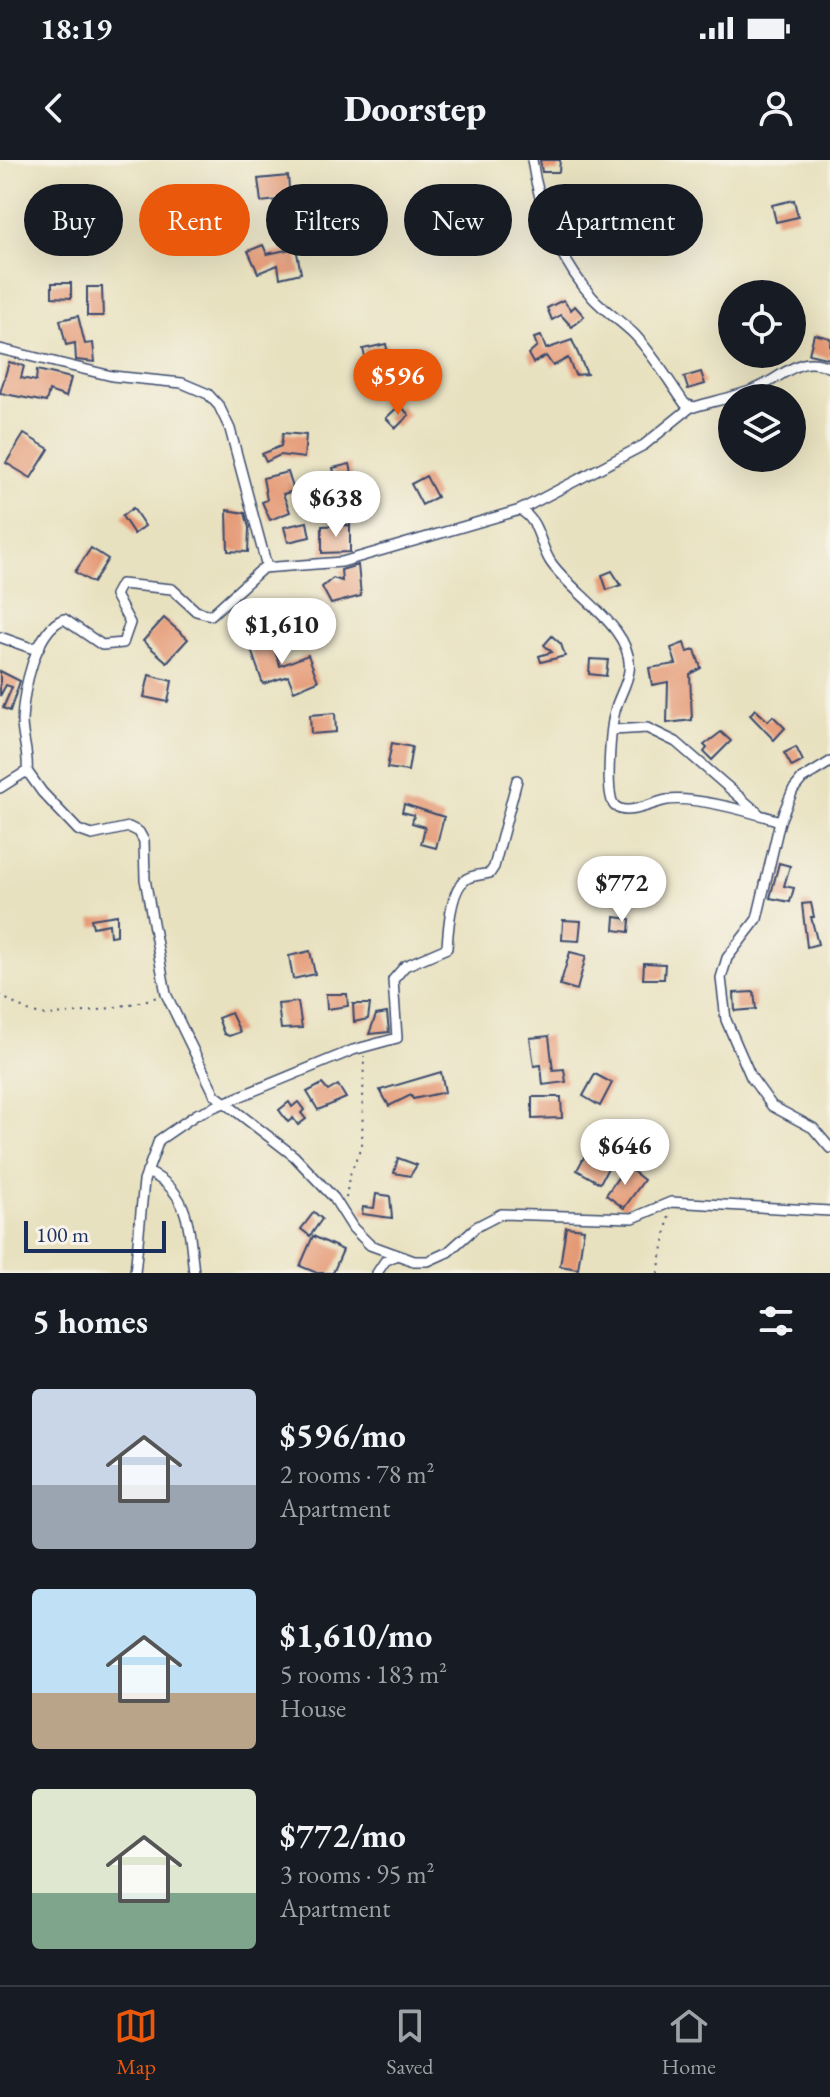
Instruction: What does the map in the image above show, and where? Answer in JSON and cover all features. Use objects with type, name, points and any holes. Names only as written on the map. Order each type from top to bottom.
[{"type":"street","points":[[532,160],[544,206],[565,260],[596,302],[634,334],[691,407]]},
{"type":"street","points":[[0,349],[112,376],[182,383],[208,394],[219,406],[230,429],[267,567]]},
{"type":"street","points":[[830,368],[807,362],[786,369],[759,388],[691,407],[644,445],[520,510],[342,562],[267,567],[245,582],[211,615],[196,611],[172,589],[124,582],[115,595],[130,623],[123,643],[102,645],[64,619],[55,623],[31,664],[22,722],[27,771],[78,830],[92,835],[129,827],[142,837],[145,879],[166,994],[180,1030],[223,1104],[239,1112],[260,1132],[294,1156],[344,1211],[362,1239],[414,1261],[440,1257],[488,1219],[501,1214],[633,1218],[671,1202],[830,1211]]},
{"type":"street","points":[[520,510],[533,519],[552,565],[601,614],[625,647],[629,673],[613,716],[609,796],[617,809],[685,800],[780,821]]},
{"type":"street","points":[[0,637],[31,648],[40,646]]},
{"type":"street","points":[[613,730],[645,727],[676,742],[761,815]]},
{"type":"street","points":[[830,762],[802,779],[780,821],[762,905],[723,969],[726,1020],[751,1077],[772,1106],[813,1128],[830,1148]]},
{"type":"street","points":[[0,788],[27,771]]},
{"type":"street","points":[[135,1273],[147,1172],[159,1140],[197,1114],[365,1047],[397,1038],[393,980],[405,966],[444,951],[448,919],[463,881],[492,871],[517,780]]},
{"type":"street","points":[[147,1172],[167,1181],[181,1200],[194,1273]]},
{"type":"street","points":[[377,1273],[385,1261],[397,1255]]},
{"type":"path","points":[[0,995],[35,1013],[54,1015],[133,1005],[166,994]]},
{"type":"path","points":[[344,1211],[349,1177],[362,1144],[365,1047]]},
{"type":"path","points":[[658,1273],[671,1202]]},
{"type":"building","points":[[540,160],[560,160],[559,172],[542,172]]},
{"type":"building","points":[[288,176],[289,184],[266,184],[266,201],[261,202],[258,179]]},
{"type":"building","points":[[794,200],[798,217],[776,222],[772,205]]},
{"type":"building","points":[[263,245],[266,256],[298,256],[301,273],[280,278],[278,265],[258,273],[250,250]]},
{"type":"building","points":[[52,283],[71,283],[71,298],[52,297]]},
{"type":"building","points":[[87,287],[102,287],[103,316],[87,316]]},
{"type":"building","points":[[563,300],[571,310],[575,306],[584,316],[572,327],[561,315],[552,320],[547,308]]},
{"type":"building","points":[[78,316],[85,344],[93,343],[95,362],[76,360],[75,343],[66,345],[60,320]]},
{"type":"building","points":[[814,334],[830,338],[830,359],[809,354]]},
{"type":"building","points":[[541,336],[546,349],[572,340],[587,374],[575,375],[568,358],[553,366],[546,356],[533,363],[528,354],[537,346],[534,338]]},
{"type":"building","points":[[386,344],[390,364],[368,370],[363,349]]},
{"type":"building","points":[[9,362],[24,366],[21,378],[36,381],[37,370],[71,378],[66,397],[49,391],[46,402],[0,393]]},
{"type":"building","points":[[701,372],[705,384],[688,389],[684,377]]},
{"type":"building","points":[[393,378],[400,392],[384,399],[382,394],[369,399],[365,389]]},
{"type":"building","points":[[400,405],[409,415],[396,428],[386,418]]},
{"type":"building","points":[[283,433],[306,435],[304,458],[280,455],[266,462],[262,454],[281,446]]},
{"type":"building","points":[[24,434],[49,449],[31,478],[6,463]]},
{"type":"building","points":[[350,464],[353,478],[337,483],[333,468]]},
{"type":"building","points":[[288,472],[294,491],[283,494],[290,512],[270,520],[262,502],[267,500],[263,478]]},
{"type":"building","points":[[426,476],[437,497],[422,505],[411,484]]},
{"type":"building","points":[[133,508],[145,526],[134,534],[122,516]]},
{"type":"building","points":[[227,510],[245,513],[249,528],[248,552],[228,551]]},
{"type":"building","points":[[307,522],[310,537],[288,542],[284,527]]},
{"type":"building","points":[[350,525],[350,552],[322,553],[322,526]]},
{"type":"building","points":[[91,548],[108,559],[93,583],[75,572]]},
{"type":"building","points":[[358,565],[361,596],[331,604],[322,587],[333,578],[342,581],[341,570]]},
{"type":"building","points":[[612,571],[621,585],[607,590],[602,575]]},
{"type":"building","points":[[164,618],[188,639],[167,662],[143,641]]},
{"type":"building","points":[[552,636],[561,644],[565,656],[541,662],[539,656],[552,652],[544,645]]},
{"type":"building","points":[[270,637],[280,666],[308,655],[318,681],[294,691],[288,676],[263,684],[249,644]]},
{"type":"building","points":[[684,643],[687,652],[695,650],[701,668],[690,674],[692,720],[667,723],[668,682],[652,685],[649,668],[676,664],[671,648]]},
{"type":"building","points":[[590,659],[608,660],[606,676],[589,674]]},
{"type":"building","points":[[0,671],[20,681],[10,711],[3,708],[12,687],[6,685],[0,696]]},
{"type":"building","points":[[149,675],[172,681],[168,702],[144,697]]},
{"type":"building","points":[[755,709],[768,721],[773,716],[785,728],[774,740],[750,715]]},
{"type":"building","points":[[335,713],[336,732],[311,734],[310,715]]},
{"type":"building","points":[[721,732],[731,741],[712,760],[704,752],[707,748],[704,745]]},
{"type":"building","points":[[392,743],[412,747],[408,771],[387,768]]},
{"type":"building","points":[[796,747],[803,761],[792,767],[784,753]]},
{"type":"building","points":[[404,804],[444,817],[436,848],[421,844],[425,827],[412,823],[414,815],[402,812]]},
{"type":"building","points":[[779,863],[790,866],[784,886],[794,888],[790,902],[770,898]]},
{"type":"building","points":[[811,903],[818,944],[807,947],[802,904]]},
{"type":"building","points":[[117,915],[117,935],[110,936],[109,924],[93,927],[91,919]]},
{"type":"building","points":[[615,917],[630,919],[629,932],[614,930]]},
{"type":"building","points":[[563,920],[581,921],[579,941],[562,940]]},
{"type":"building","points":[[310,951],[315,974],[293,979],[289,956]]},
{"type":"building","points":[[570,952],[586,956],[577,990],[560,985]]},
{"type":"building","points":[[644,963],[665,964],[664,979],[643,979]]},
{"type":"building","points":[[754,992],[756,1009],[735,1011],[734,993]]},
{"type":"building","points":[[326,994],[347,994],[348,1006],[327,1009]]},
{"type":"building","points":[[298,1002],[302,1028],[281,1029],[278,1004]]},
{"type":"building","points":[[353,1004],[370,1004],[368,1019],[354,1022]]},
{"type":"building","points":[[231,1013],[240,1032],[229,1036],[224,1034],[218,1018]]},
{"type":"building","points":[[387,1013],[389,1032],[369,1034],[376,1015]]},
{"type":"building","points":[[549,1036],[553,1070],[564,1069],[566,1082],[543,1085],[541,1065],[534,1066],[530,1038]]},
{"type":"building","points":[[441,1072],[445,1092],[413,1099],[411,1095],[389,1106],[380,1090]]},
{"type":"building","points":[[595,1074],[612,1083],[600,1106],[583,1096]]},
{"type":"building","points":[[322,1084],[328,1091],[338,1085],[346,1098],[318,1110],[307,1092]]},
{"type":"building","points":[[532,1097],[561,1097],[562,1118],[532,1119]]},
{"type":"building","points":[[289,1102],[292,1107],[298,1102],[304,1110],[301,1113],[306,1119],[298,1125],[293,1118],[288,1122],[279,1110]]},
{"type":"building","points":[[596,1135],[619,1147],[600,1183],[577,1170]]},
{"type":"building","points":[[398,1158],[417,1165],[410,1176],[394,1173]]},
{"type":"building","points":[[626,1166],[644,1180],[624,1208],[606,1195]]},
{"type":"building","points":[[376,1194],[390,1196],[392,1218],[362,1214],[363,1207],[374,1208]]},
{"type":"building","points":[[314,1212],[322,1219],[310,1236],[301,1229]]},
{"type":"building","points":[[566,1227],[584,1229],[578,1269],[560,1266]]},
{"type":"building","points":[[313,1236],[343,1250],[333,1273],[317,1273],[300,1266]]}]
